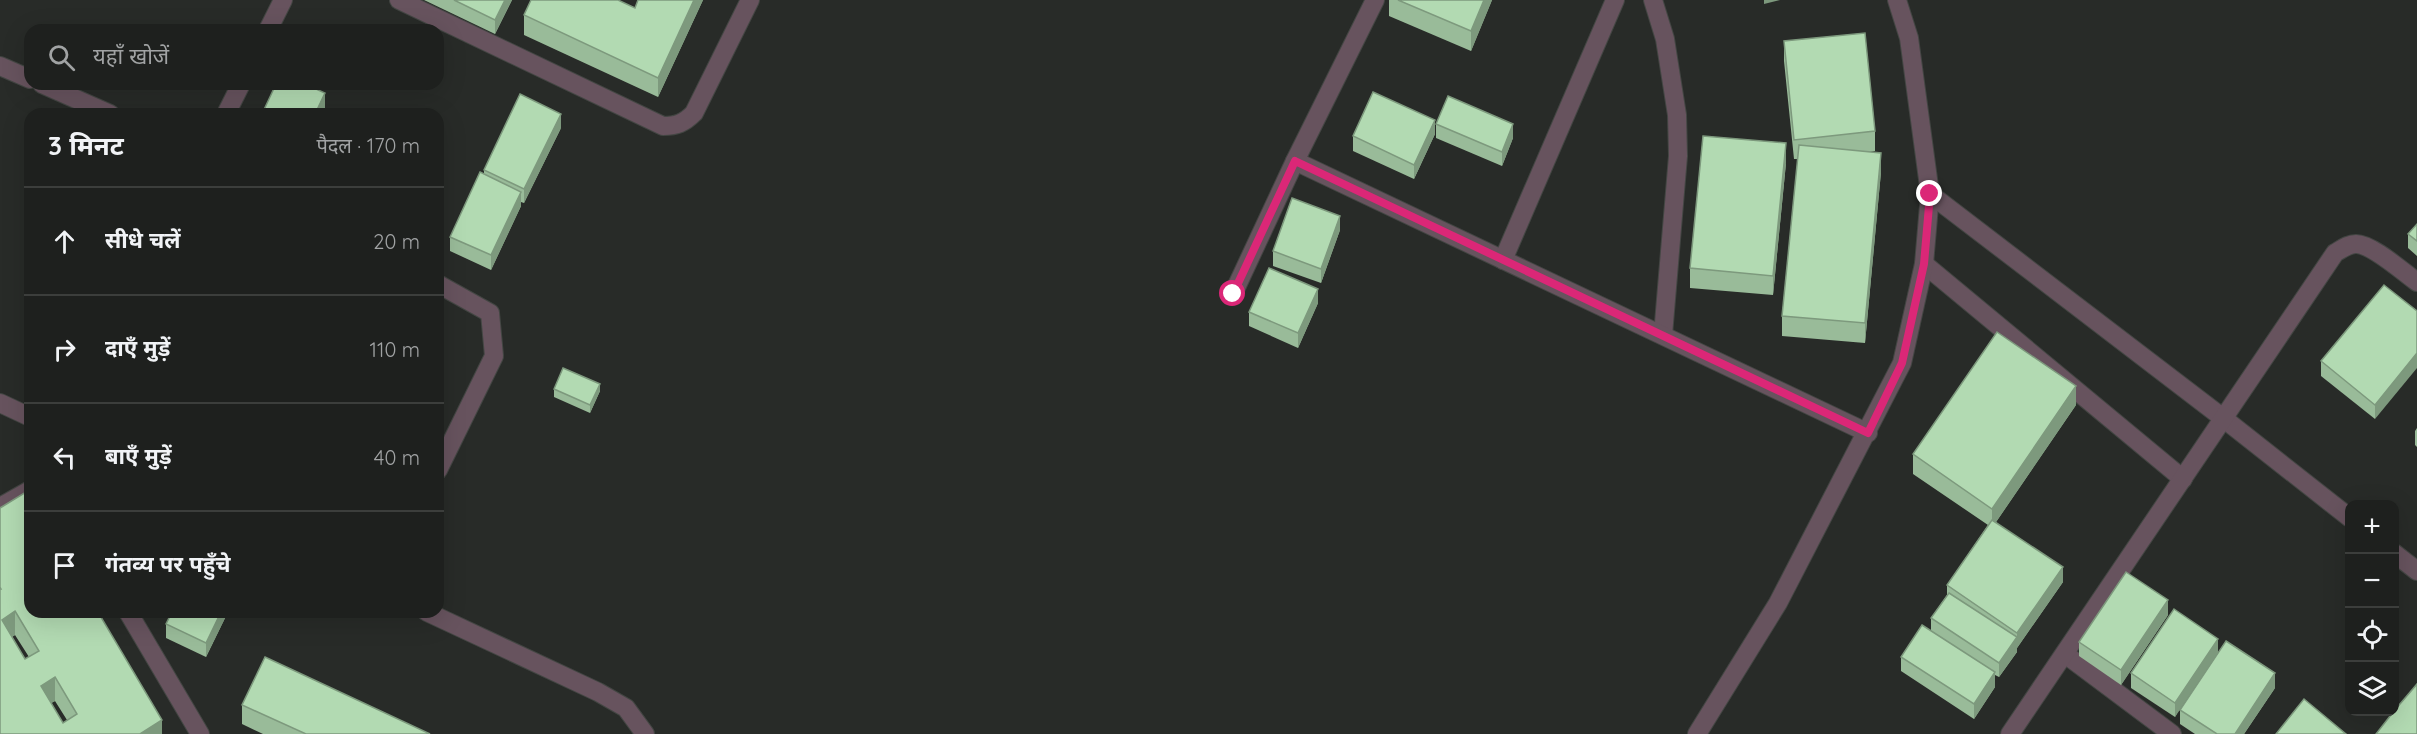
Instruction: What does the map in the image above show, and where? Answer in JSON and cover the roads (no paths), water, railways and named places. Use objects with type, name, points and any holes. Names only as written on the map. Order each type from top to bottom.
[{"type":"street","points":[[271,24],[283,0]]},
{"type":"street","points":[[399,0],[663,126],[675,126],[686,122],[694,113],[750,0]]},
{"type":"street","points":[[1233,294],[1374,0]]},
{"type":"street","points":[[1503,260],[1616,0]]},
{"type":"street","points":[[1653,0],[1665,39],[1677,115],[1678,156],[1663,335]]},
{"type":"street","points":[[1697,734],[1778,603],[1868,433],[1902,363],[1924,264],[1930,194],[1909,38],[1898,0]]},
{"type":"street","points":[[0,66],[24,76]]},
{"type":"street","points":[[56,90],[96,108]]},
{"type":"street","points":[[229,108],[238,90]]},
{"type":"street","points":[[1295,161],[1868,433]]},
{"type":"street","points":[[1930,194],[2223,418],[2345,515]]},
{"type":"street","points":[[2010,734],[2335,253],[2348,245],[2360,244],[2370,248],[2417,282]]},
{"type":"street","points":[[1924,264],[2183,479]]},
{"type":"street","points":[[444,287],[490,313],[494,356],[444,458]]},
{"type":"street","points":[[0,403],[24,414]]},
{"type":"street","points":[[0,507],[24,493]]},
{"type":"street","points":[[2395,554],[2417,571]]},
{"type":"street","points":[[132,618],[200,734]]},
{"type":"street","points":[[440,618],[598,692],[626,708],[645,734]]},
{"type":"street","points":[[2065,654],[2172,734]]}]
